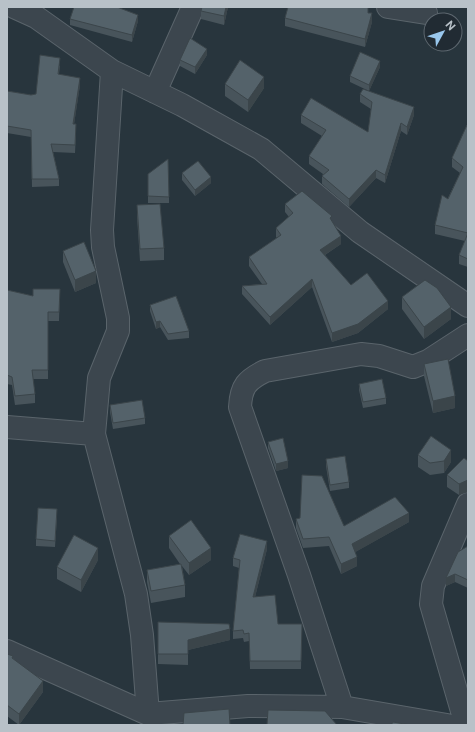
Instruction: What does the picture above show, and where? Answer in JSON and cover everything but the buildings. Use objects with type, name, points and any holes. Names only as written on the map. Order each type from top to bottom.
[{"type":"street","points":[[14,7],[36,17],[112,71],[182,105],[261,149],[360,232],[468,306]]},
{"type":"street","points":[[155,92],[193,7]]},
{"type":"street","points":[[388,7],[423,13]]},
{"type":"street","points":[[112,71],[102,230],[103,247],[118,318],[118,331],[99,378],[94,434],[136,594],[142,635],[148,714]]},
{"type":"street","points":[[342,707],[299,575],[240,407],[241,392],[251,378],[265,371],[361,354],[380,356],[413,367],[428,361],[468,335]]},
{"type":"street","points":[[7,427],[94,434]]},
{"type":"street","points":[[466,725],[431,604],[433,586],[468,504]]},
{"type":"street","points":[[7,651],[148,714],[248,706],[342,707],[447,725]]}]
